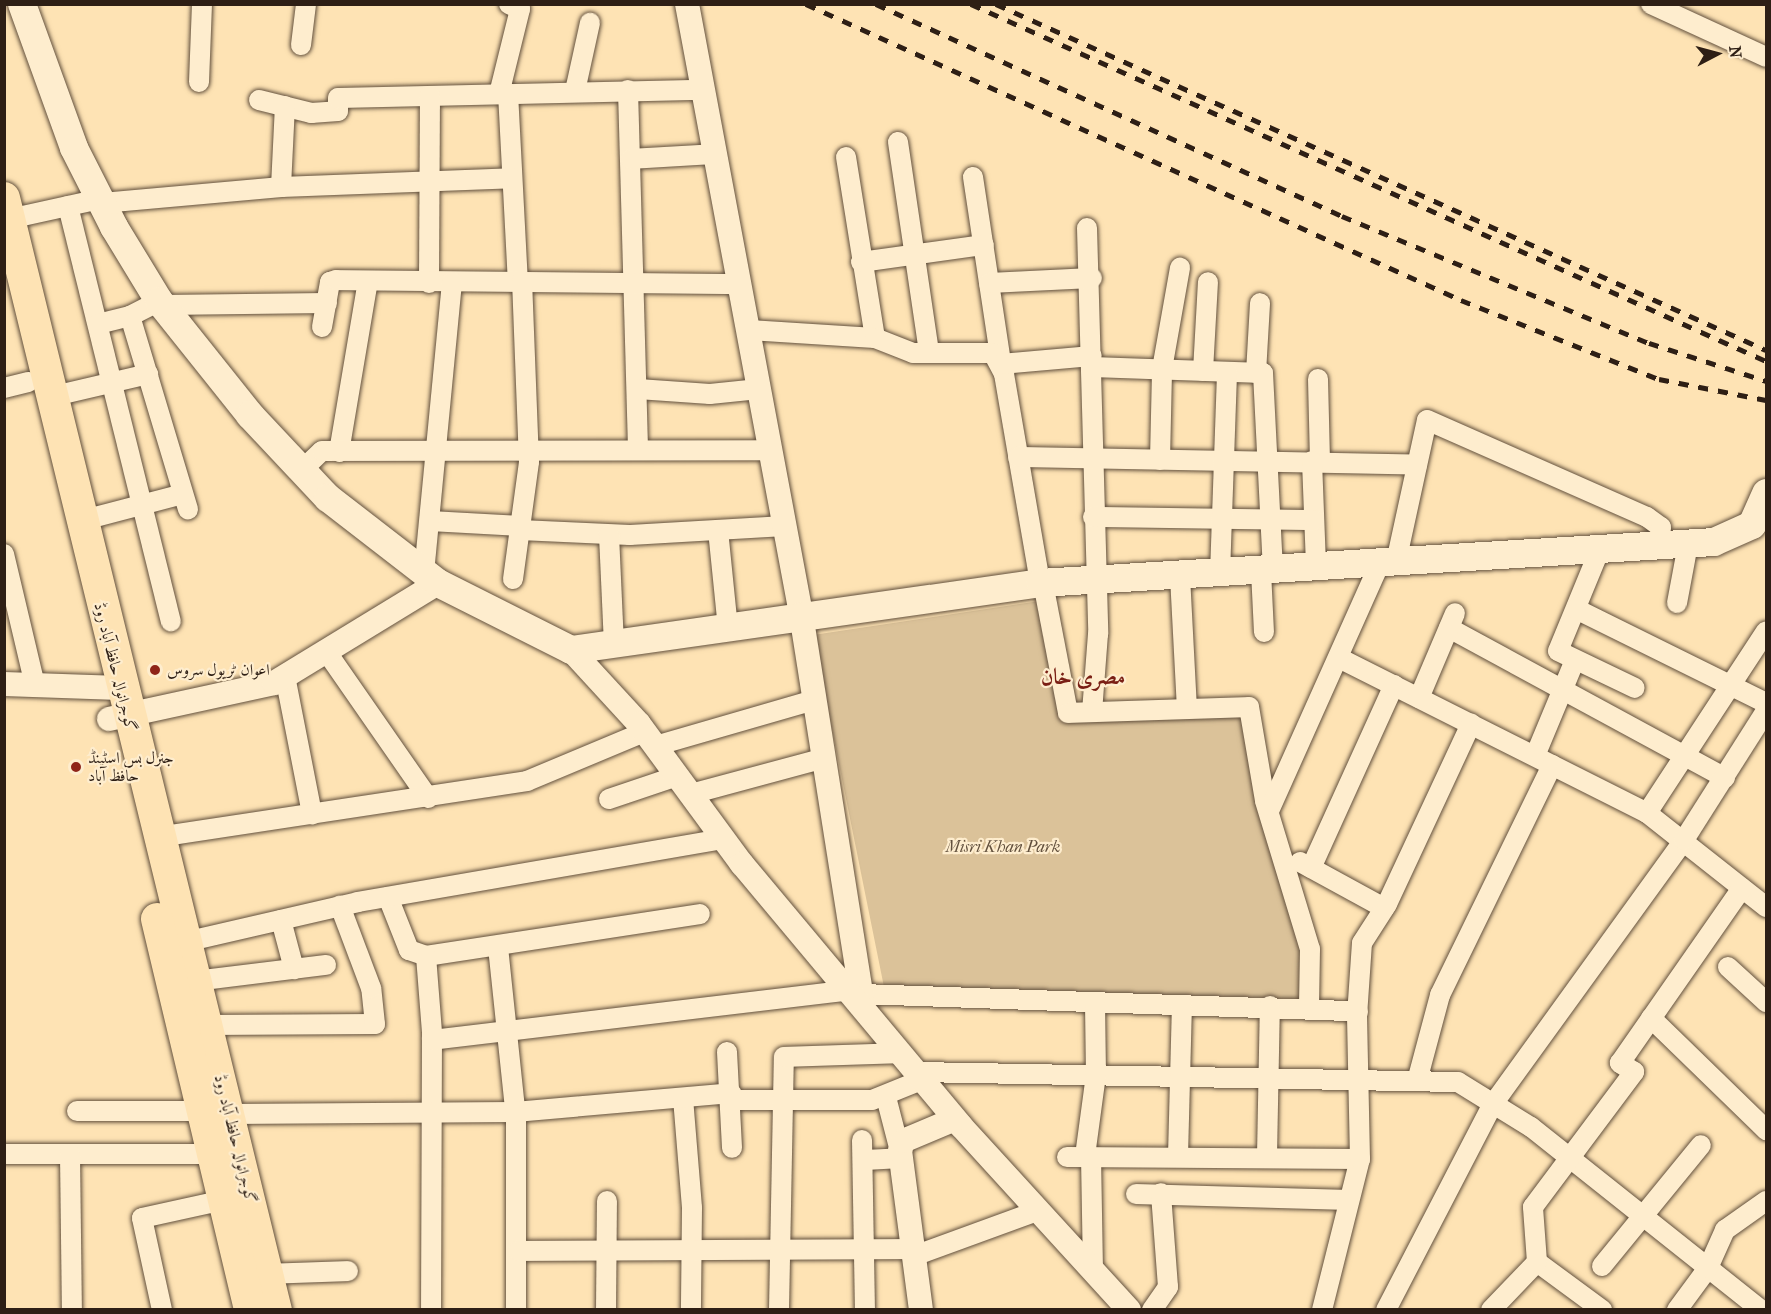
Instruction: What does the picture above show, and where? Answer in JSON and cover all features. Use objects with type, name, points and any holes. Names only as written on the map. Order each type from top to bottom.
[{"type":"main road","points":[[22,4],[74,148],[101,201],[161,303],[300,472],[431,578],[571,650],[614,646],[801,615],[1042,583],[1688,544],[1741,534],[1752,525],[1767,493]]},
{"type":"main road","name":"گوجرانوالہ حافظ آباد روڈ","points":[[7,209],[28,389],[80,521],[114,703],[158,837],[206,1025],[216,1113],[213,1154],[250,1310]]},
{"type":"main road","name":"گوجرانوالہ حافظ آباد روڈ","points":[[4,286],[28,389],[114,703],[216,1113],[267,1274],[276,1310]]},
{"type":"street","points":[[199,82],[202,4]]},
{"type":"street","points":[[301,45],[306,4]]},
{"type":"street","points":[[509,4],[520,9],[504,93],[520,281],[529,450],[513,579]]},
{"type":"street","points":[[687,4],[801,615],[858,996]]},
{"type":"street","points":[[1651,4],[1767,57]]},
{"type":"street","points":[[575,91],[590,23]]},
{"type":"street","points":[[628,90],[637,283],[638,450]]},
{"type":"street","points":[[259,100],[285,106],[338,111],[338,98],[575,91],[704,90]]},
{"type":"street","points":[[429,283],[430,96]]},
{"type":"street","points":[[281,187],[285,106]]},
{"type":"street","points":[[898,142],[929,352]]},
{"type":"street","points":[[631,159],[716,154]]},
{"type":"street","points":[[846,157],[861,262],[875,338]]},
{"type":"street","points":[[973,177],[1001,363],[1068,713],[1249,707],[1269,811],[1310,949],[1309,1006]]},
{"type":"street","points":[[7,209],[68,206],[101,201],[281,187],[512,178]]},
{"type":"street","points":[[68,206],[171,621]]},
{"type":"street","points":[[1088,228],[1092,278],[1091,460],[1095,580],[1092,712]]},
{"type":"street","points":[[861,262],[984,245]]},
{"type":"street","points":[[1160,460],[1162,369],[1180,268]]},
{"type":"street","points":[[989,283],[1092,278]]},
{"type":"street","points":[[339,452],[368,281]]},
{"type":"street","points":[[322,327],[330,282],[520,281],[740,284]]},
{"type":"street","points":[[4,684],[35,685],[114,703],[235,695],[285,676],[326,651],[431,578],[430,521],[452,282]]},
{"type":"street","points":[[1203,371],[1208,282]]},
{"type":"street","points":[[98,324],[130,316],[161,303],[327,303]]},
{"type":"street","points":[[1256,373],[1260,303]]},
{"type":"street","points":[[80,521],[142,505],[186,501],[130,316]]},
{"type":"street","points":[[748,330],[875,338],[895,348],[929,352],[984,350],[1001,363],[1092,361],[1162,369],[1263,374],[1270,520],[1264,632]]},
{"type":"street","points":[[1220,574],[1227,372]]},
{"type":"street","points":[[28,389],[112,383],[148,374]]},
{"type":"street","points":[[1316,567],[1314,520],[1318,379]]},
{"type":"street","points":[[638,389],[710,394],[759,389]]},
{"type":"street","points":[[1269,811],[1339,658],[1388,563],[1417,465],[1427,420],[1647,518],[1661,527],[1659,546]]},
{"type":"street","points":[[300,472],[322,451],[436,453],[529,450],[771,450]]},
{"type":"street","points":[[1018,457],[1091,460],[1224,459],[1417,465]]},
{"type":"street","points":[[1093,517],[1314,520]]},
{"type":"street","points":[[430,521],[609,535],[784,526]]},
{"type":"street","points":[[718,530],[728,628]]},
{"type":"street","points":[[609,535],[614,646]]},
{"type":"street","points":[[1677,603],[1688,544]]},
{"type":"street","points":[[1600,549],[1558,651],[1635,688]]},
{"type":"street","points":[[4,554],[35,685]]},
{"type":"street","points":[[1180,576],[1187,708]]},
{"type":"street","points":[[1575,609],[1767,703]]},
{"type":"street","points":[[1419,698],[1452,621],[1563,690],[1725,778]]},
{"type":"street","points":[[1647,813],[1767,631]]},
{"type":"street","points":[[571,650],[650,739],[724,839],[858,996],[955,1119],[1129,1310]]},
{"type":"street","points":[[326,651],[428,798]]},
{"type":"street","points":[[1339,658],[1647,813],[1742,888],[1764,900]]},
{"type":"street","points":[[1418,1081],[1440,995],[1544,761],[1563,690],[1575,660]]},
{"type":"street","points":[[285,676],[312,814]]},
{"type":"street","points":[[1311,868],[1394,685]]},
{"type":"street","points":[[158,837],[428,798],[527,781],[650,739],[814,700]]},
{"type":"street","points":[[1390,1308],[1493,1104],[1684,840],[1767,711]]},
{"type":"street","points":[[1322,1310],[1360,1159],[1358,1011],[1362,943],[1384,908],[1471,724]]},
{"type":"street","points":[[609,799],[824,758]]},
{"type":"street","points":[[185,942],[340,906],[724,839]]},
{"type":"street","points":[[1283,852],[1384,908]]},
{"type":"street","points":[[1491,1310],[1537,1262],[1533,1207],[1567,1158],[1634,1072],[1620,1063],[1742,888]]},
{"type":"street","points":[[388,897],[409,950],[426,956],[498,947],[700,914]]},
{"type":"street","points":[[206,1025],[375,1024],[370,988],[340,906]]},
{"type":"street","points":[[281,920],[294,969]]},
{"type":"street","points":[[498,947],[515,1112],[518,1251],[516,1310]]},
{"type":"street","points":[[426,956],[432,1040],[431,1310]]},
{"type":"street","points":[[195,981],[326,965]]},
{"type":"street","points":[[1728,967],[1767,1002]]},
{"type":"street","points":[[432,1040],[858,996],[1182,1006],[1309,1006],[1316,1011],[1358,1011]]},
{"type":"street","points":[[1093,1272],[1081,1157],[1096,1075],[1095,1003]]},
{"type":"street","points":[[1178,1156],[1182,1006]]},
{"type":"street","points":[[1267,1156],[1269,1006]]},
{"type":"street","points":[[1651,1018],[1767,1130]]},
{"type":"street","points":[[727,1052],[732,1096],[732,1148]]},
{"type":"street","points":[[779,1310],[783,1057],[902,1053]]},
{"type":"street","points":[[77,1111],[432,1115],[515,1112],[732,1096],[783,1100],[886,1097],[920,1076],[1096,1075],[1458,1082],[1493,1104],[1567,1158],[1761,1310]]},
{"type":"street","points":[[886,1097],[901,1154],[921,1310]]},
{"type":"street","points":[[683,1098],[691,1253],[691,1310]]},
{"type":"street","points":[[901,1154],[903,1142],[955,1119]]},
{"type":"street","points":[[862,1140],[865,1160],[865,1310]]},
{"type":"street","points":[[1602,1266],[1701,1145]]},
{"type":"street","points":[[4,1154],[213,1154]]},
{"type":"street","points":[[70,1154],[72,1310]]},
{"type":"street","points":[[865,1160],[901,1154]]},
{"type":"street","points":[[1081,1157],[1267,1156],[1360,1159]]},
{"type":"street","points":[[1152,1310],[1168,1287],[1161,1193]]},
{"type":"street","points":[[1136,1194],[1349,1200]]},
{"type":"street","points":[[162,1310],[142,1218],[224,1200]]},
{"type":"street","points":[[606,1310],[607,1201]]},
{"type":"street","points":[[1677,1310],[1708,1268],[1725,1230],[1767,1201]]},
{"type":"street","points":[[518,1251],[691,1253],[865,1250],[914,1252],[1037,1211]]},
{"type":"street","points":[[1537,1262],[1601,1309]]},
{"type":"street","points":[[267,1274],[348,1270]]},
{"type":"green space","name":"Misri Khan Park","points":[[1040,601],[1064,716],[1245,713],[1302,939],[1303,999],[884,987],[813,635]]},
{"type":"railway","points":[[806,4],[1461,300],[1659,379],[1766,400]]},
{"type":"railway","points":[[876,4],[1342,216],[1649,343],[1766,381]]},
{"type":"railway","points":[[971,4],[1766,361]]},
{"type":"railway","points":[[996,4],[1766,350]]},
{"type":"place","name":"اعوان ٹریول سروس","points":[[155,670]]},
{"type":"place","name":"جنرل بس اسٹینڈ حافظ آباد","points":[[76,767]]},
{"type":"district","name":"مصری خان","points":[[1083,678]]}]
